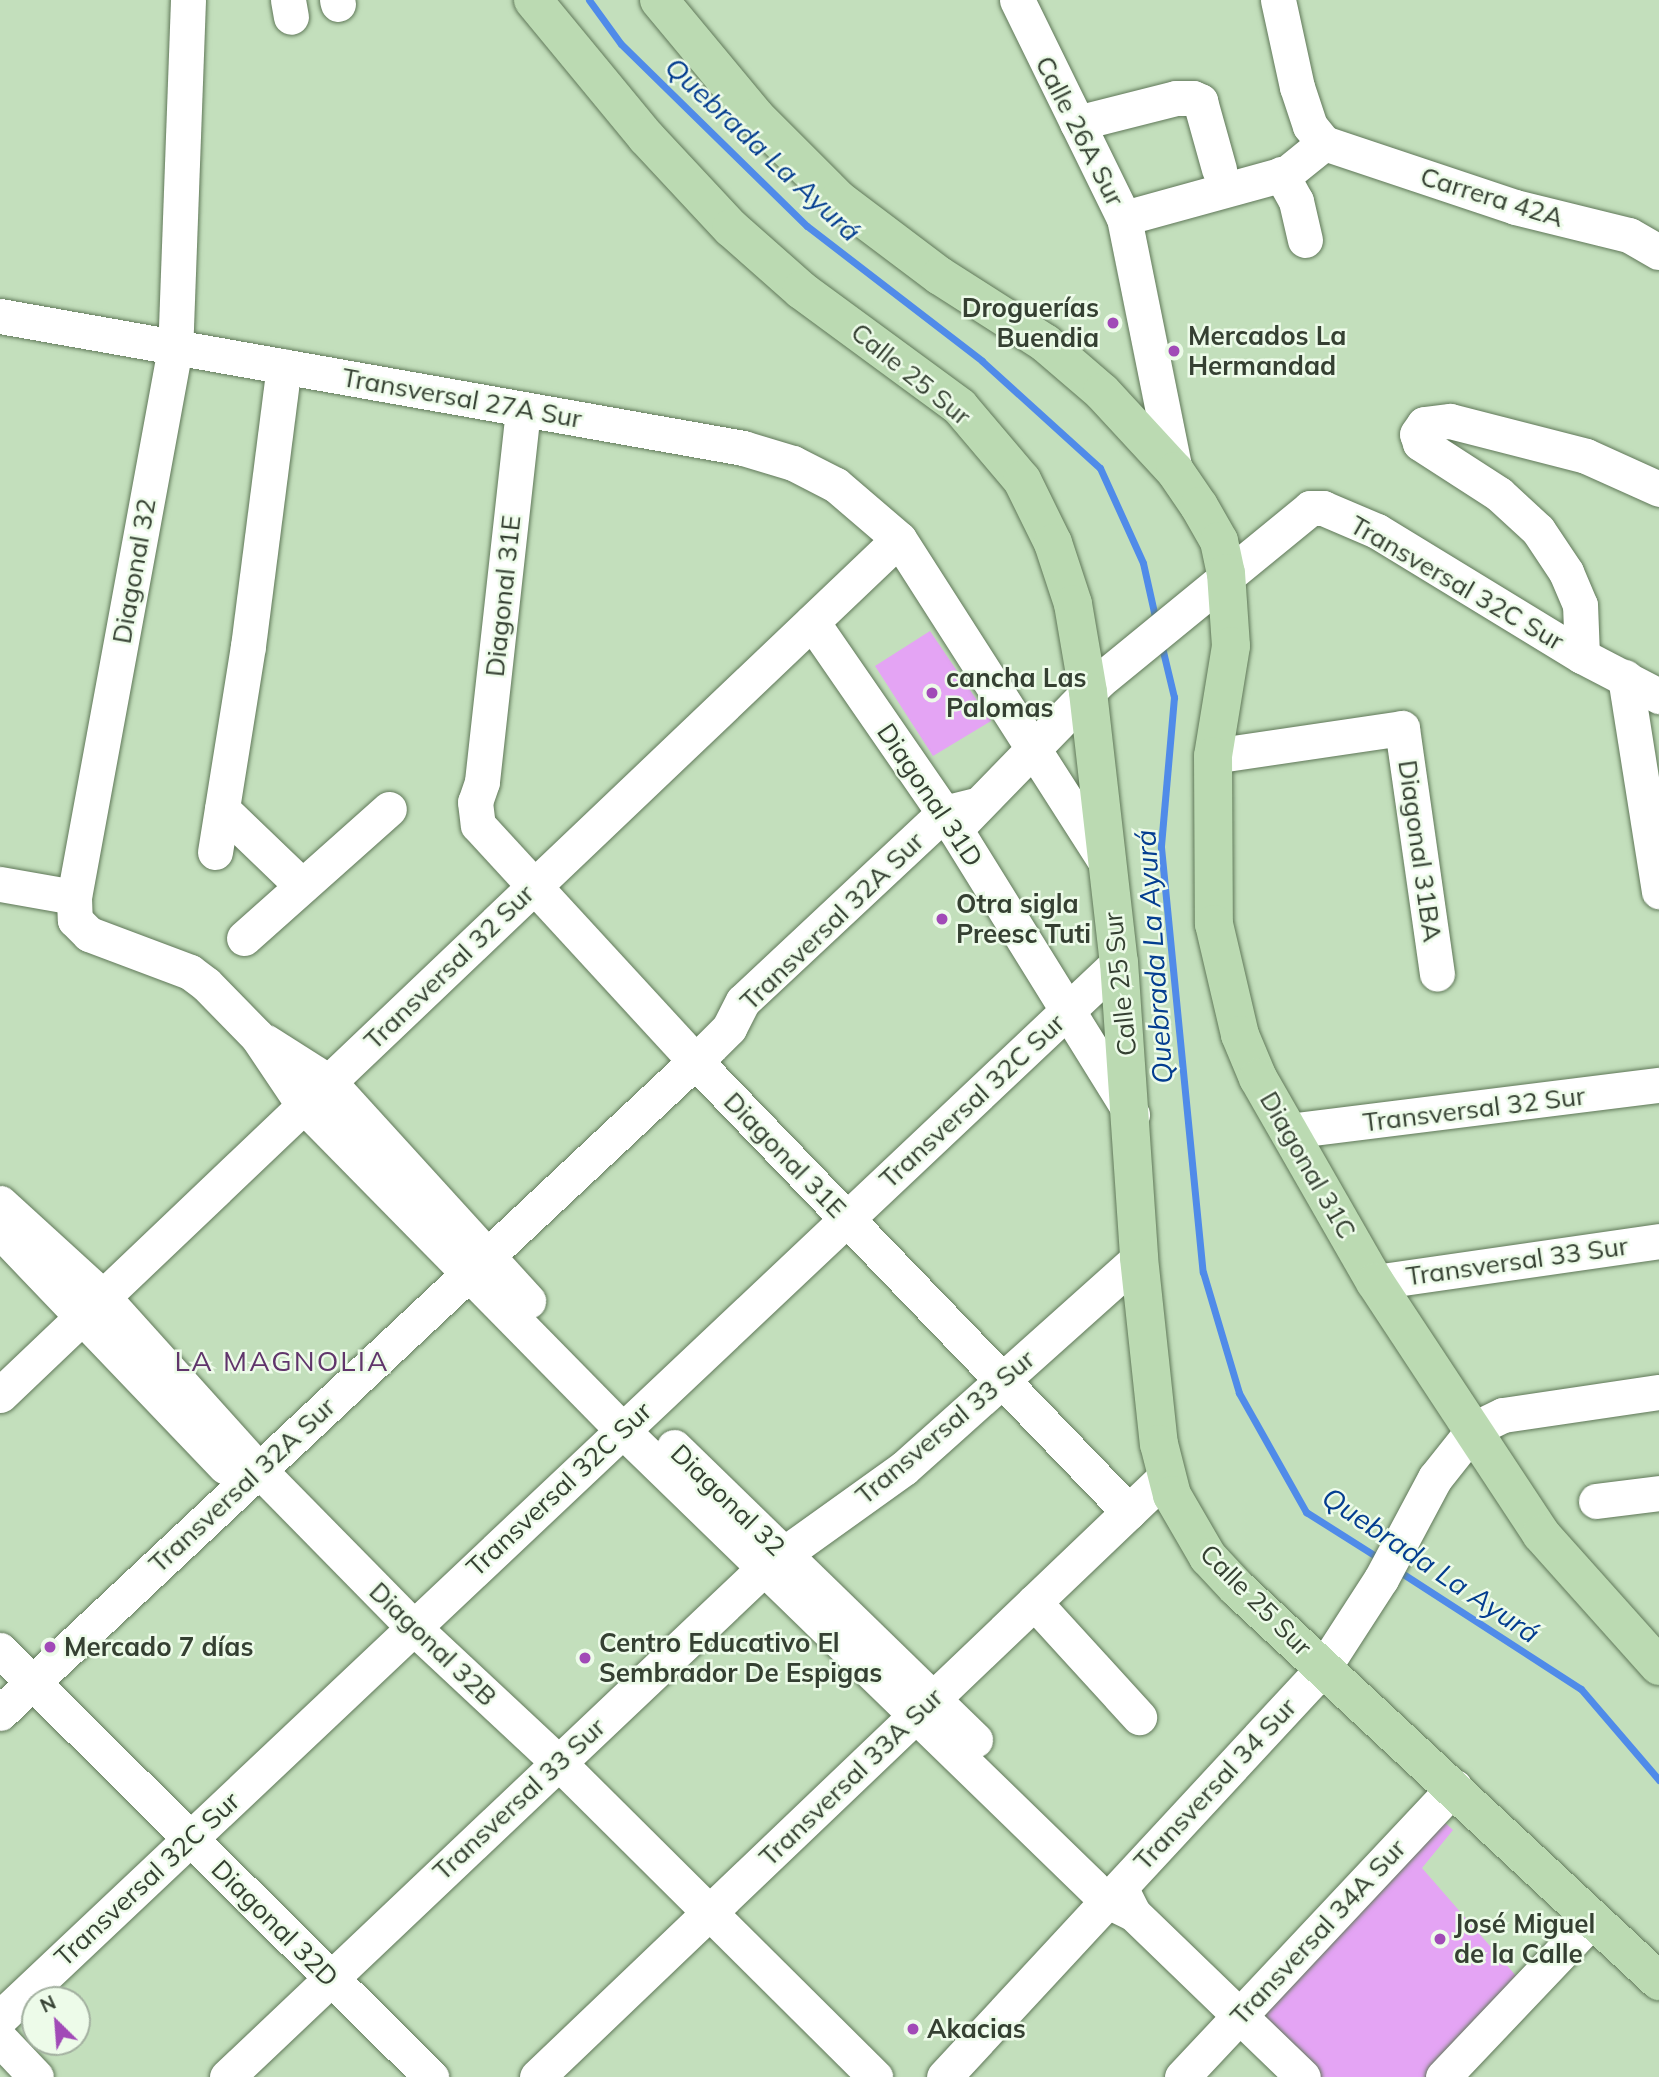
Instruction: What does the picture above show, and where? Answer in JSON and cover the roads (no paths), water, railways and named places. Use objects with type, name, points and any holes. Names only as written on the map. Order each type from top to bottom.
[{"type":"main road","name":"Calle 25 Sur","points":[[533,0],[646,137],[731,228],[801,290],[960,407],[1022,480],[1053,543],[1097,683],[1107,864],[1119,962],[1132,1115],[1139,1258],[1145,1497],[1659,1981]]},
{"type":"main road","name":"Diagonal 31C","points":[[659,0],[756,117],[839,200],[940,276],[1045,343],[1102,392],[1175,471],[1219,541],[1217,580],[1231,646],[1213,756],[1214,924],[1225,984],[1258,1078],[1375,1282],[1541,1534],[1659,1666]]},
{"type":"street","name":"Diagonal 32","points":[[188,0],[175,348],[74,897],[75,920],[89,934],[190,972],[257,1036],[329,1082],[476,1265]]},
{"type":"street","name":"Calle 26A Sur","points":[[1017,0],[1124,218],[1282,174],[1302,164],[1324,143]]},
{"type":"street","points":[[1278,0],[1297,87],[1310,126],[1324,143]]},
{"type":"street","points":[[1077,123],[1176,97],[1193,98],[1200,101],[1219,169]]},
{"type":"street","name":"Carrera 42A","points":[[1324,143],[1515,207],[1629,235],[1659,252]]},
{"type":"street","points":[[1282,174],[1296,201],[1305,240]]},
{"type":"street","points":[[1124,218],[1175,471]]},
{"type":"street","name":"Transversal 27A Sur","points":[[0,316],[743,448],[793,463],[836,485],[899,539]]},
{"type":"street","points":[[215,852],[284,366]]},
{"type":"street","name":"Diagonal 31E","points":[[523,410],[482,782],[492,817],[538,882],[710,1046],[852,1214],[1007,1378],[1145,1497]]},
{"type":"street","points":[[1582,656],[1580,605],[1566,572],[1538,530],[1499,494],[1420,443],[1417,434],[1424,424],[1450,421],[1586,456],[1659,489]]},
{"type":"street","name":"Transversal 32C Sur","points":[[1217,580],[1296,517],[1310,508],[1324,508],[1377,531],[1582,656],[1659,696]]},
{"type":"street","points":[[899,539],[1107,864]]},
{"type":"street","name":"Transversal 32 Sur","points":[[0,1395],[899,539]]},
{"type":"street","name":"Transversal 32A Sur","points":[[13,1692],[250,1476],[710,1046],[743,1001],[959,816],[1034,747],[1097,683],[1217,580]]},
{"type":"street","name":"Diagonal 31D","points":[[812,622],[959,816],[1132,1115]]},
{"type":"street","points":[[1625,677],[1659,891]]},
{"type":"street","name":"Diagonal 31BA","points":[[1213,756],[1402,728],[1437,974]]},
{"type":"street","points":[[222,808],[302,886]]},
{"type":"street","points":[[244,938],[389,809]]},
{"type":"street","points":[[0,884],[74,897]]},
{"type":"street","name":"Transversal 32C Sur","points":[[0,2018],[1119,962]]},
{"type":"street","name":"Diagonal 32","points":[[257,1036],[303,1106],[476,1265],[631,1422],[1303,2077]]},
{"type":"street","name":"Transversal 32 Sur","points":[[1289,1131],[1659,1085]]},
{"type":"street","name":"Diagonal 32B","points":[[0,1203],[92,1307],[250,1476],[405,1635],[551,1769],[703,1919],[853,2077]]},
{"type":"street","name":"Diagonal 32B","points":[[0,1231],[92,1307]]},
{"type":"street","name":"Transversal 33 Sur","points":[[1375,1282],[1659,1241]]},
{"type":"street","name":"Transversal 33 Sur","points":[[226,2077],[773,1561],[904,1468],[1139,1258]]},
{"type":"street","points":[[1474,1429],[1503,1415],[1659,1392]]},
{"type":"street","name":"Transversal 34 Sur","points":[[944,2077],[1120,1900],[1324,1667],[1381,1579],[1435,1478],[1474,1429]]},
{"type":"street","points":[[1596,1501],[1659,1493]]},
{"type":"street","name":"Transversal 33A Sur","points":[[537,2077],[1145,1497]]},
{"type":"street","points":[[1034,1602],[1139,1717]]},
{"type":"street","name":"Diagonal 32D","points":[[0,1650],[13,1692],[183,1845],[322,1984],[431,2077]]},
{"type":"street","name":"Transversal 34A Sur","points":[[1182,2077],[1454,1787]]},
{"type":"street","name":"Diagonal 32B","points":[[703,1919],[876,2077]]},
{"type":"street","points":[[1443,2077],[1593,1919]]},
{"type":"street","name":"Diagonal 32D","points":[[322,1984],[401,2077]]},
{"type":"street","points":[[0,2039],[36,2077]]},
{"type":"street","points":[[0,2068],[8,2077]]},
{"type":"waterway","name":"Quebrada La Ayurá","points":[[589,0],[621,44],[807,226],[982,361],[1100,468],[1143,563],[1156,621]]},
{"type":"waterway","name":"Quebrada La Ayurá","points":[[1161,643],[1174,697],[1161,847],[1203,1272],[1239,1393],[1306,1512],[1382,1560]]},
{"type":"waterway","name":"Quebrada La Ayurá","points":[[1397,1570],[1581,1689],[1659,1780]]},
{"type":"place","name":"Droguerías Buendia","points":[[1113,323]]},
{"type":"place","name":"Mercados La Hermandad","points":[[1174,351]]},
{"type":"place","name":"cancha Las Palomas","points":[[932,693]]},
{"type":"place","name":"Otra sigla Preesc Tuti","points":[[942,919]]},
{"type":"place","name":"Mercado 7 días","points":[[50,1647]]},
{"type":"place","name":"Centro Educativo El Sembrador De Espigas","points":[[585,1658]]},
{"type":"place","name":"José Miguel de la Calle","points":[[1440,1939]]},
{"type":"place","name":"Akacias","points":[[913,2029]]},
{"type":"district","name":"LA MAGNOLIA","points":[[282,1361]]}]
